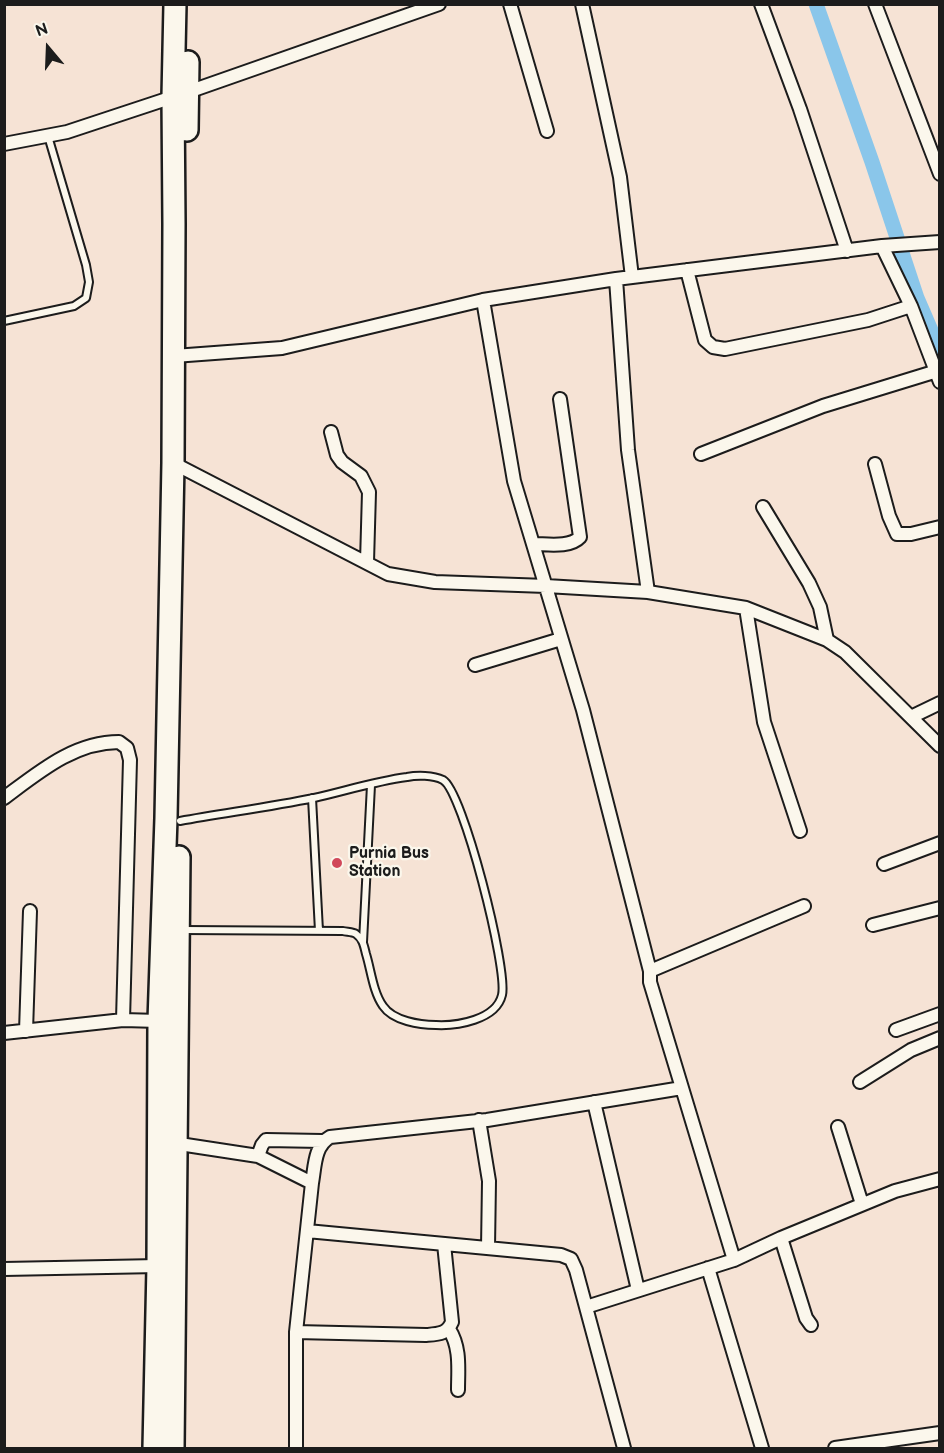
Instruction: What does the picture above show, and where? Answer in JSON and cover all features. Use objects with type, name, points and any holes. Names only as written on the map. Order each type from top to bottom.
[{"type":"highway","points":[[173,1449],[166,818],[180,356],[180,95],[175,4]]},
{"type":"highway","points":[[180,95],[189,4]]},
{"type":"highway","points":[[154,1449],[158,1266],[168,1142],[159,1021],[180,821],[178,465]]},
{"type":"street","points":[[4,144],[67,132],[439,4]]},
{"type":"street","points":[[510,4],[547,131]]},
{"type":"street","points":[[582,4],[620,177],[632,277]]},
{"type":"street","points":[[761,4],[800,109],[847,251]]},
{"type":"street","points":[[875,4],[939,174]]},
{"type":"street","points":[[180,356],[282,348],[483,300],[616,279],[912,243],[939,242]]},
{"type":"street","points":[[701,454],[823,406],[938,377],[886,246]]},
{"type":"street","points":[[687,270],[705,340],[713,347],[725,349],[868,320],[911,306]]},
{"type":"street","points":[[616,279],[628,450],[648,592]]},
{"type":"street","points":[[483,300],[514,481],[583,710],[650,971],[650,982],[734,1260]]},
{"type":"street","points":[[533,544],[568,544],[580,537],[560,399]]},
{"type":"street","points":[[331,432],[337,455],[342,462],[361,476],[369,492],[367,562]]},
{"type":"street","points":[[875,464],[889,516],[897,534],[911,534],[939,527]]},
{"type":"street","points":[[178,465],[388,574],[435,582],[648,592],[746,608],[827,640],[845,652],[939,746]]},
{"type":"street","points":[[763,507],[809,583],[820,607],[827,640]]},
{"type":"street","points":[[746,608],[764,722],[800,831]]},
{"type":"street","points":[[475,665],[561,639]]},
{"type":"street","points":[[911,717],[939,703]]},
{"type":"street","points":[[4,798],[48,765],[92,745],[119,742],[127,748],[130,760],[123,1020]]},
{"type":"street","points":[[884,864],[939,843]]},
{"type":"street","points":[[650,971],[804,906]]},
{"type":"street","points":[[873,925],[939,908]]},
{"type":"street","points":[[26,1030],[30,911]]},
{"type":"street","points":[[896,1030],[939,1014]]},
{"type":"street","points":[[4,1033],[123,1020],[159,1021]]},
{"type":"street","points":[[860,1082],[911,1050],[939,1038]]},
{"type":"street","points":[[258,1156],[266,1140],[322,1141],[330,1137],[353,1133],[479,1120],[682,1088]]},
{"type":"street","points":[[594,1102],[638,1290]]},
{"type":"street","points":[[479,1120],[489,1181],[488,1248]]},
{"type":"street","points":[[838,1127],[862,1204]]},
{"type":"street","points":[[296,1449],[296,1332],[312,1183],[318,1148],[322,1141]]},
{"type":"street","points":[[168,1142],[258,1156],[312,1183]]},
{"type":"street","points":[[586,1306],[734,1260],[862,1204],[895,1191],[939,1179]]},
{"type":"street","points":[[307,1231],[561,1255],[571,1259],[576,1270],[624,1449]]},
{"type":"street","points":[[781,1238],[806,1318],[811,1325]]},
{"type":"street","points":[[296,1332],[441,1334],[449,1329],[452,1322],[444,1244]]},
{"type":"street","points":[[4,1269],[158,1266]]},
{"type":"street","points":[[708,1268],[762,1449]]},
{"type":"street","points":[[449,1329],[458,1350],[458,1390]]},
{"type":"street","points":[[835,1449],[939,1433]]},
{"type":"lane","points":[[4,321],[74,306],[86,298],[89,282],[86,265],[48,136]]},
{"type":"lane","points":[[180,821],[312,798],[371,785],[408,777],[428,776],[443,780],[451,788],[458,806],[491,912],[502,966],[502,996],[495,1009],[484,1016],[457,1023],[418,1024],[393,1015],[383,1006],[363,942],[371,785]]},
{"type":"lane","points":[[312,798],[319,931]]},
{"type":"lane","points":[[169,930],[355,933],[363,942]]},
{"type":"waterway","points":[[816,4],[917,298],[940,351]]},
{"type":"place","name":"Purnia Bus Station","points":[[337,863]]}]
